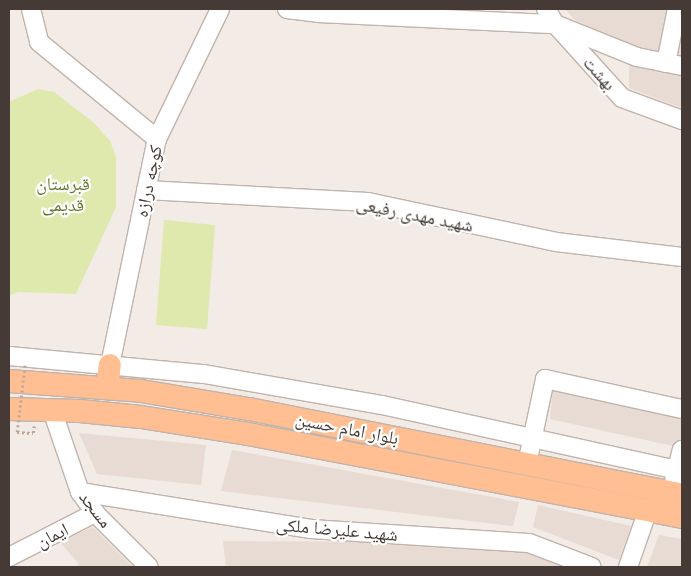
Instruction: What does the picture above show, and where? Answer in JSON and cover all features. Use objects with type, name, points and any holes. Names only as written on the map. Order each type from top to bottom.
[{"type":"main road","points":[[107,388],[110,365]]},
{"type":"main road","name":"بلوار امام حسین","points":[[9,381],[107,388],[249,409],[676,494]]},
{"type":"main road","name":"بلوار امام حسین","points":[[9,409],[52,410],[141,417],[248,434],[682,517]]},
{"type":"street","points":[[31,9],[39,42],[157,139]]},
{"type":"street","name":"کوچه درازه","points":[[110,365],[157,139],[220,9]]},
{"type":"street","points":[[287,9],[555,24],[637,57],[674,64],[677,9]]},
{"type":"street","name":"بهشت","points":[[546,9],[555,24],[622,98],[682,120]]},
{"type":"street","name":"شهید مهدی رفیعی","points":[[146,190],[368,202],[556,242],[682,257]]},
{"type":"street","points":[[17,360],[110,365],[204,374],[382,405],[680,471]]},
{"type":"street","points":[[526,464],[545,380],[682,409]]},
{"type":"street","name":"مسجد","points":[[52,410],[80,492],[95,513],[149,567]]},
{"type":"street","points":[[676,494],[682,450]]},
{"type":"street","name":"شهید علیرضا ملکی","points":[[80,492],[310,529],[530,543],[592,567]]},
{"type":"street","points":[[628,567],[648,510]]},
{"type":"street","name":"ایمان","points":[[9,557],[95,513]]},
{"type":"path","points":[[17,360],[16,432],[33,433]]},
{"type":"shaded area","points":[[565,9],[682,9],[682,108],[629,88],[629,44],[576,21]]},
{"type":"shaded area","points":[[554,377],[682,406],[682,448],[550,419]]},
{"type":"shaded area","points":[[79,433],[206,445],[201,485],[97,474]]},
{"type":"shaded area","points":[[232,450],[519,502],[513,526],[221,491]]},
{"type":"shaded area","points":[[538,505],[631,526],[619,560],[533,527]]},
{"type":"shaded area","points":[[93,527],[133,567],[75,567],[79,564],[60,542]]},
{"type":"shaded area","points":[[659,535],[682,539],[682,567],[647,567]]},
{"type":"shaded area","points":[[223,541],[420,542],[531,548],[576,567],[226,567]]},
{"type":"green space","name":"قبرستان قدیمی","points":[[38,89],[54,92],[94,123],[110,141],[116,157],[116,207],[76,294],[18,292],[9,296],[9,102]]},
{"type":"green space","points":[[164,220],[215,225],[207,329],[156,325]]}]
